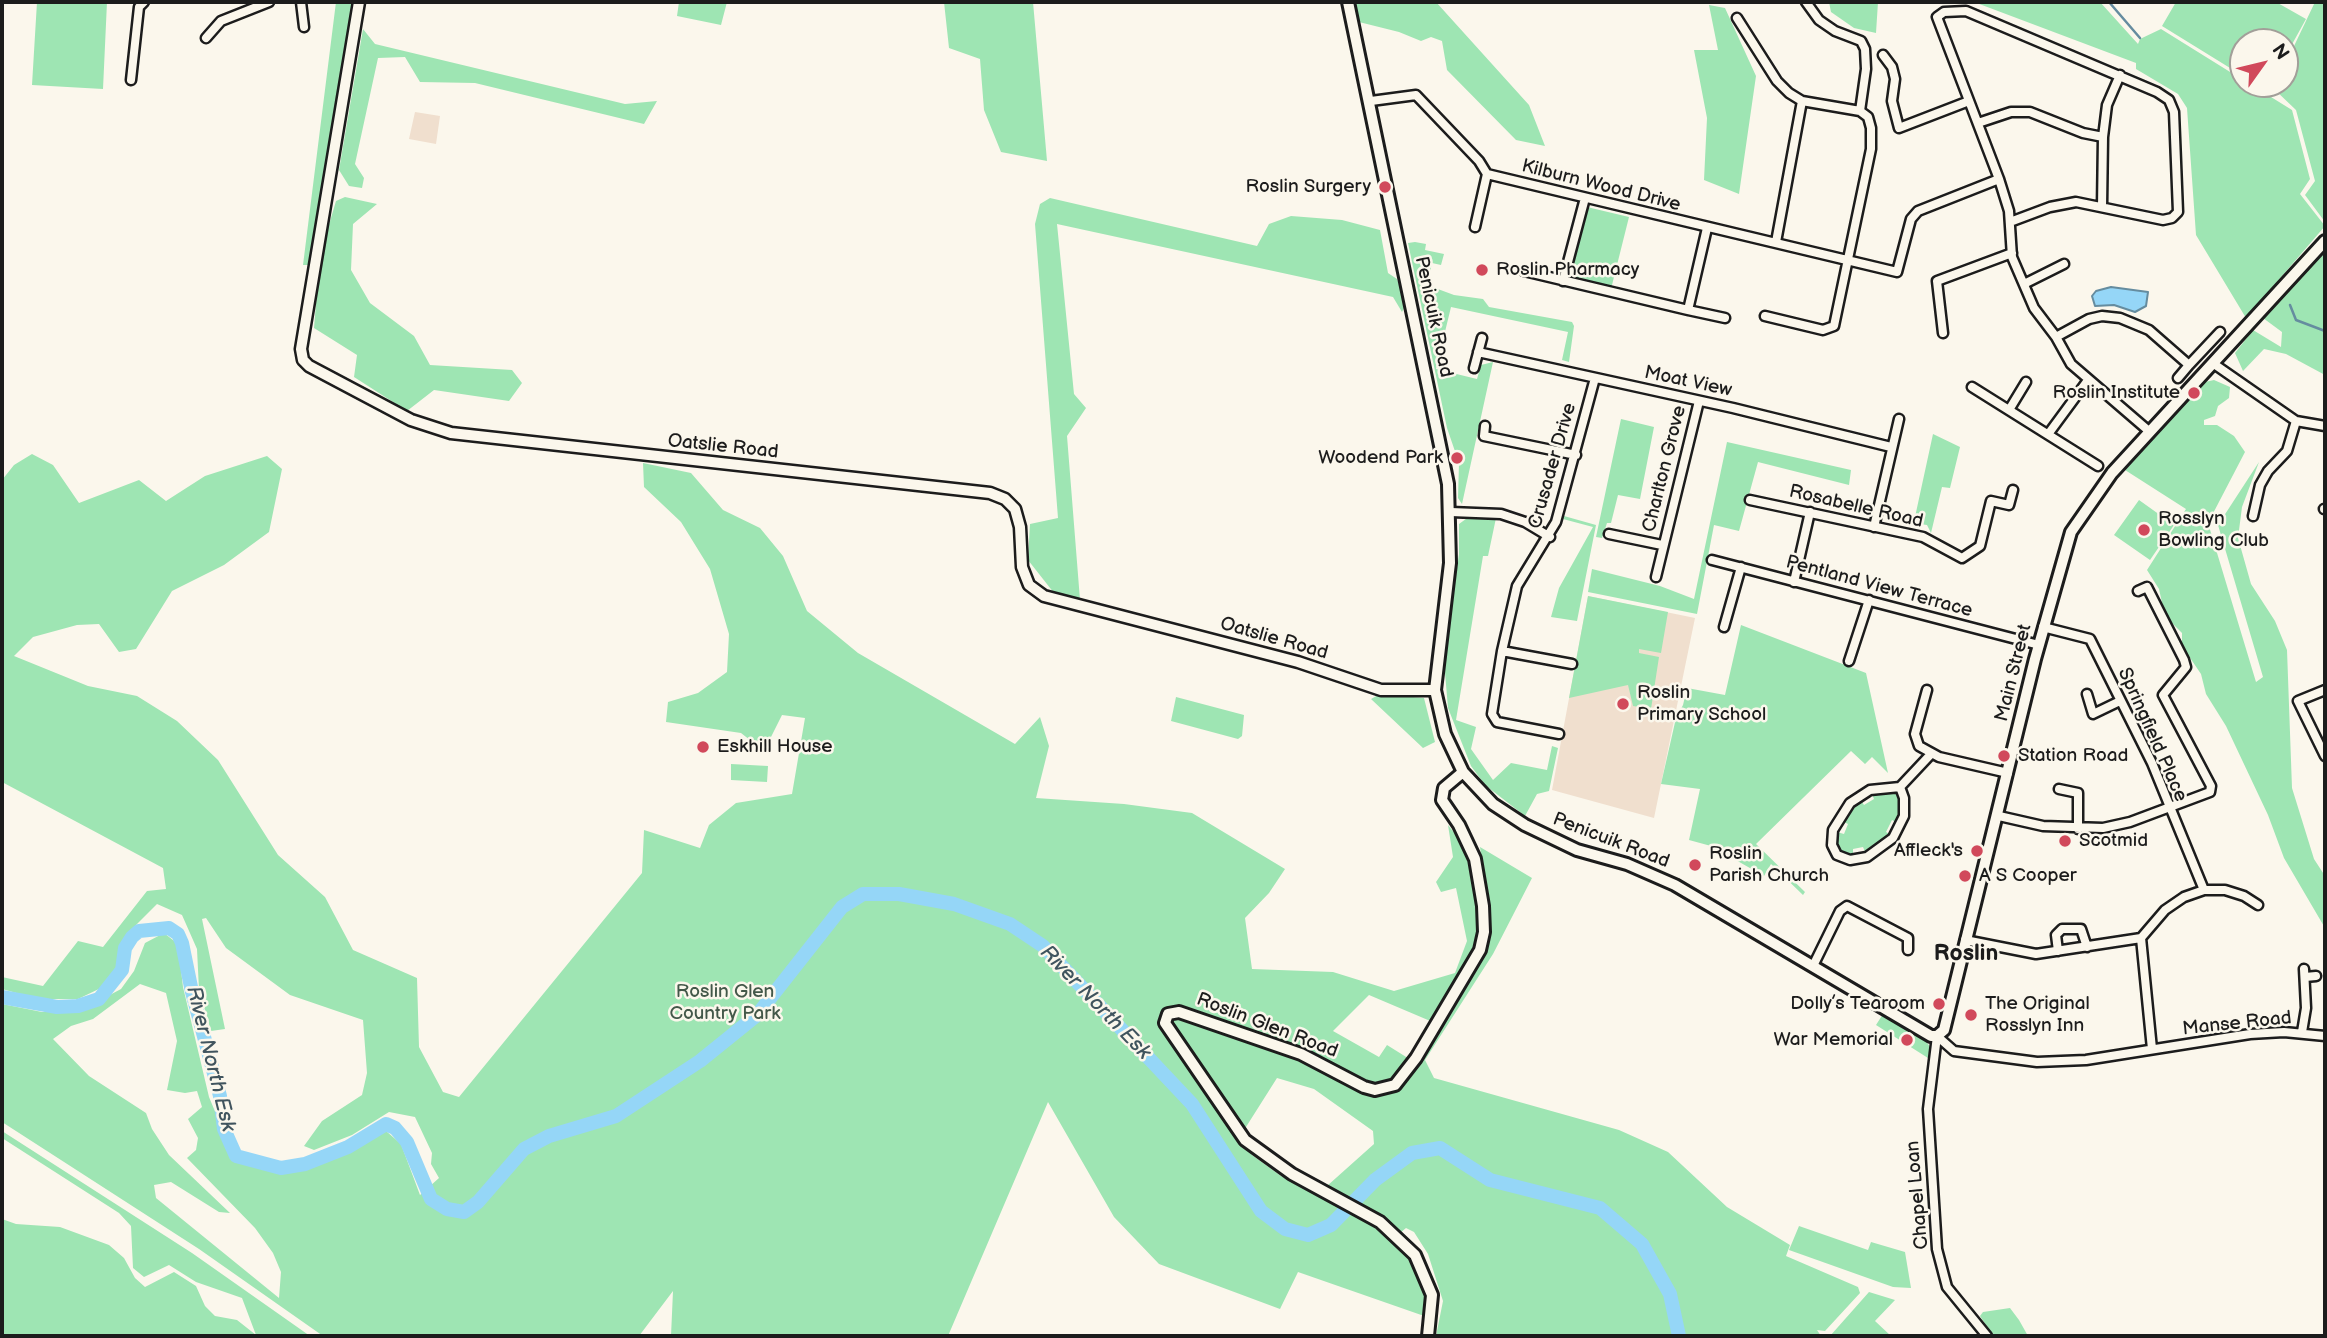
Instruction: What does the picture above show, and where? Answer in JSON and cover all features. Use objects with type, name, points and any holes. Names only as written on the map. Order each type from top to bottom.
[{"type":"main road","name":"Penicuik Road","points":[[1348,2],[1443,449],[1451,512],[1448,599],[1435,690],[1445,734],[1463,772],[1493,804],[1525,825],[1577,850],[1627,864],[1675,885],[1927,1035],[1937,1036]]},
{"type":"main road","name":"Main Street","points":[[1937,1036],[1944,1030],[2043,627],[2071,533],[2081,514],[2112,473],[2325,241]]},
{"type":"main road","name":"Roslin Glen Road","points":[[1428,1336],[1432,1295],[1424,1272],[1400,1238],[1372,1217],[1268,1159],[1245,1140],[1168,1032],[1166,1017],[1172,1011],[1179,1012],[1251,1035],[1328,1066],[1364,1087],[1375,1090],[1395,1085],[1416,1058],[1480,950],[1484,932],[1483,906],[1475,859],[1460,825],[1442,800],[1444,788],[1463,772]]},
{"type":"street","points":[[131,80],[139,7],[144,2]]},
{"type":"street","points":[[206,38],[221,21],[269,2]]},
{"type":"street","points":[[302,2],[304,27]]},
{"type":"street","name":"Oatslie Road","points":[[359,2],[301,349],[303,360],[309,366],[411,420],[451,433],[990,494],[1006,499],[1014,509],[1020,527],[1022,567],[1029,585],[1044,596],[1298,662],[1381,690],[1435,690]]},
{"type":"street","points":[[1806,2],[1819,20],[1835,31],[1861,41],[1865,49],[1866,69],[1860,111]]},
{"type":"street","points":[[2010,222],[2050,207],[2076,202],[2163,220],[2178,212],[2174,112],[2169,100],[2120,75],[1966,11],[1951,10],[1937,17],[1999,179],[2010,222],[2012,253],[2034,308],[2056,337],[2071,364],[2150,432]]},
{"type":"street","points":[[1737,18],[1777,81],[1802,101],[1860,111],[1868,117],[1871,128],[1871,149],[1836,321],[1831,328],[1823,330],[1765,316]]},
{"type":"street","points":[[1883,55],[1892,67],[1895,79],[1892,101],[1899,128],[1969,101]]},
{"type":"street","points":[[2102,207],[2103,137],[2107,106],[2120,75]]},
{"type":"street","points":[[1371,101],[1416,94],[1479,160],[1487,174],[1481,216],[1475,227]]},
{"type":"street","points":[[1776,242],[1802,101]]},
{"type":"street","points":[[1978,123],[2011,112],[2030,112],[2083,133],[2103,137]]},
{"type":"street","name":"Kilburn Wood Drive","points":[[1487,174],[1896,272],[1911,219],[1918,211],[1999,179]]},
{"type":"street","points":[[1563,281],[1585,198]]},
{"type":"street","points":[[1688,310],[1707,228]]},
{"type":"street","points":[[1943,333],[1937,281],[2012,253]]},
{"type":"street","points":[[2024,284],[2064,264]]},
{"type":"street","points":[[1524,271],[1725,318]]},
{"type":"street","points":[[2056,337],[2089,319],[2102,316],[2120,318],[2150,330],[2189,365]]},
{"type":"street","points":[[2178,378],[2220,332]]},
{"type":"street","points":[[1474,368],[1482,338]]},
{"type":"street","name":"Moat View","points":[[1478,352],[1891,447]]},
{"type":"street","points":[[2214,363],[2296,421],[2325,426]]},
{"type":"street","name":"Crusader Drive","points":[[1559,734],[1493,719],[1502,651],[1517,586],[1550,537],[1576,455],[1595,378]]},
{"type":"street","points":[[2049,433],[2088,380]]},
{"type":"street","points":[[2009,410],[2026,382]]},
{"type":"street","points":[[1972,387],[2098,466]]},
{"type":"street","name":"Charlton Grove","points":[[1656,577],[1699,401]]},
{"type":"street","points":[[1874,527],[1899,419]]},
{"type":"street","points":[[2253,516],[2260,485],[2268,471],[2287,451],[2296,421]]},
{"type":"street","points":[[1485,426],[1483,436],[1576,455]]},
{"type":"street","name":"Rosabelle Road","points":[[1750,500],[1763,498],[1810,512],[1931,540],[1962,558],[1980,546],[1991,501],[2009,505],[2013,491]]},
{"type":"street","points":[[1451,512],[1502,514],[1525,522],[1550,537]]},
{"type":"street","points":[[1794,582],[1810,512]]},
{"type":"street","name":"Charlton Grove","points":[[1613,533],[1662,545]]},
{"type":"street","name":"Pentland View Terrace","points":[[1713,560],[2039,645]]},
{"type":"street","points":[[1724,627],[1741,567]]},
{"type":"street","points":[[1998,816],[2043,826],[2078,829],[2130,822],[2210,792],[2211,786],[2163,695],[2186,667],[2184,660],[2147,587],[2138,591]]},
{"type":"street","points":[[1849,661],[1869,600]]},
{"type":"street","name":"Springfield Place","points":[[2043,627],[2090,639],[2152,763],[2204,890]]},
{"type":"street","points":[[1502,651],[1572,664]]},
{"type":"street","points":[[1927,690],[1915,734],[1919,746],[1931,754],[2008,773]]},
{"type":"street","points":[[2325,690],[2298,701],[2325,757]]},
{"type":"street","points":[[2087,694],[2088,709],[2093,714],[2120,701]]},
{"type":"street","points":[[1900,787],[1904,798],[1904,816],[1894,838],[1867,857],[1850,860],[1837,855],[1832,845],[1832,830],[1850,803],[1870,790],[1900,787],[1931,754]]},
{"type":"street","points":[[2059,789],[2078,793],[2078,829]]},
{"type":"street","points":[[1965,940],[2022,953],[2058,951],[2140,938],[2165,910],[2184,897],[2204,890],[2225,890],[2244,896],[2258,905]]},
{"type":"street","points":[[1812,966],[1840,911],[1847,906],[1913,936],[1908,950]]},
{"type":"street","points":[[2058,951],[2056,935],[2062,929],[2081,929],[2087,947]]},
{"type":"street","points":[[2140,938],[2152,1049]]},
{"type":"street","points":[[2302,1032],[2306,1008],[2305,973],[2316,976]]},
{"type":"street","name":"Manse Road","points":[[1937,1036],[1954,1051],[2037,1062],[2086,1060],[2249,1034],[2302,1032],[2325,1036]]},
{"type":"street","name":"Chapel Loan","points":[[1937,1036],[1928,1109],[1937,1249],[1947,1287],[1987,1336]]},
{"type":"shaded area","points":[[415,112],[440,116],[436,144],[409,139]]},
{"type":"shaded area","name":"Roslin Primary School","points":[[1588,596],[1695,618],[1654,818],[1552,790]]},
{"type":"green space","points":[[37,2],[107,2],[103,89],[32,85]]},
{"type":"green space","points":[[336,2],[353,2],[309,265],[303,265]]},
{"type":"green space","points":[[679,2],[727,2],[721,25],[677,16]]},
{"type":"green space","points":[[944,2],[1033,2],[1047,161],[1001,152],[984,110],[980,59],[949,48]]},
{"type":"green space","points":[[1354,2],[1436,2],[1529,105],[1545,146],[1516,140],[1447,70],[1442,41],[1431,37],[1421,41],[1399,32],[1359,22]]},
{"type":"green space","points":[[1829,2],[1878,2],[1876,33],[1854,28],[1831,12]]},
{"type":"green space","points":[[1974,2],[2100,2],[2138,44],[2140,39],[2161,29],[2229,71],[2229,98],[2273,98],[2292,110],[2310,179],[2300,194],[2325,226],[2246,318],[2196,235],[2187,108],[2178,94],[2136,69],[2136,63]]},
{"type":"green space","points":[[2176,2],[2276,2],[2306,19],[2299,32],[2299,28],[2229,28],[2229,67],[2162,26]]},
{"type":"green space","points":[[2315,2],[2325,2],[2325,222],[2305,195],[2315,181],[2296,110],[2283,98],[2299,98],[2299,36]]},
{"type":"green space","points":[[1709,5],[1725,8],[1756,76],[1739,194],[1704,180],[1707,118],[1694,50],[1718,50]]},
{"type":"green space","points":[[363,29],[375,44],[625,104],[657,101],[644,124],[475,83],[420,82],[405,57],[378,58],[355,164],[364,178],[362,188],[349,186],[339,170]]},
{"type":"green space","points":[[345,197],[377,204],[353,224],[351,270],[370,303],[414,336],[430,365],[512,370],[522,383],[509,401],[434,390],[407,411],[354,377],[357,355],[314,328],[320,255],[336,201]]},
{"type":"green space","points":[[1050,198],[1257,246],[1269,224],[1291,216],[1342,220],[1380,230],[1388,273],[1397,279],[1406,304],[1402,312],[1393,297],[1057,224],[1074,394],[1086,408],[1067,436],[1080,600],[1054,593],[1028,560],[1030,524],[1058,518],[1035,224],[1040,204]]},
{"type":"green space","points":[[1587,207],[1629,217],[1611,289],[1569,279]]},
{"type":"green space","points":[[1408,243],[1426,244],[1425,250],[1444,254],[1441,265],[1432,263],[1427,285],[1454,295],[1483,299],[1489,307],[1572,322],[1574,326],[1569,362],[1562,360],[1568,332],[1451,307],[1436,369],[1477,379],[1481,365],[1493,362],[1462,504],[1458,498],[1459,463],[1447,428]]},
{"type":"green space","points":[[2325,252],[2325,375],[2286,354],[2264,349],[2243,371],[2235,353],[2253,330],[2281,347],[2282,332],[2263,318]]},
{"type":"green space","points":[[2214,380],[2230,387],[2229,398],[2218,406],[2215,416],[2204,420],[2204,425],[2217,425],[2234,436],[2245,452],[2208,523],[2256,682],[2263,677],[2218,525],[2259,462],[2242,507],[2238,538],[2251,584],[2275,621],[2287,650],[2292,788],[2314,859],[2325,876],[2325,928],[2284,858],[2268,815],[2226,726],[2206,694],[2201,674],[2182,646],[2182,633],[2165,616],[2159,589],[2147,570],[2186,509],[2125,470],[2205,382]]},
{"type":"green space","points":[[1621,419],[1654,427],[1640,499],[1618,495],[1611,523],[1607,523],[1602,538],[1596,537]]},
{"type":"green space","points":[[1933,434],[1960,447],[1950,488],[1942,487],[1931,533],[1927,525],[1920,524],[1921,518],[1915,517]]},
{"type":"green space","points":[[1727,442],[1851,470],[1849,485],[1758,462],[1739,531],[1714,525],[1697,614],[1588,592],[1592,569],[1660,586],[1694,599]]},
{"type":"green space","name":"Roslin Glen Country Park","points":[[32,454],[53,465],[79,503],[139,480],[166,501],[205,476],[267,456],[282,469],[269,532],[224,565],[172,591],[136,649],[119,652],[99,624],[77,625],[33,637],[14,656],[88,686],[137,696],[177,721],[218,760],[278,855],[325,897],[353,950],[417,978],[419,1047],[443,1092],[459,1097],[642,873],[644,830],[700,848],[709,825],[736,803],[792,794],[805,718],[782,715],[764,751],[741,733],[666,722],[668,702],[698,693],[727,672],[729,634],[710,569],[681,522],[644,487],[643,463],[691,473],[723,510],[760,528],[783,556],[807,611],[858,653],[1015,744],[1040,717],[1049,746],[1036,798],[1124,804],[1192,813],[1285,869],[1269,893],[1245,918],[1252,969],[1333,972],[1394,991],[1455,973],[1467,941],[1456,888],[1441,892],[1436,882],[1453,857],[1448,825],[1467,849],[1479,909],[1476,953],[1467,972],[1435,1023],[1369,995],[1333,1031],[1379,1057],[1387,1045],[1411,1060],[1392,1081],[1375,1087],[1297,1047],[1292,1054],[1360,1088],[1373,1093],[1397,1089],[1422,1058],[1477,970],[1488,944],[1490,919],[1480,847],[1532,878],[1493,954],[1425,1060],[1434,1078],[1619,1130],[1668,1152],[1727,1207],[1790,1245],[1786,1256],[1858,1287],[1860,1293],[1825,1331],[1817,1330],[1821,1336],[1436,1336],[1443,1301],[1428,1254],[1414,1232],[1406,1228],[1394,1238],[1411,1256],[1425,1284],[1427,1317],[1298,1272],[1280,1309],[1159,1264],[1114,1217],[1048,1102],[948,1336],[671,1336],[673,1291],[639,1336],[323,1336],[199,1249],[2,1122],[2,1004],[42,1012],[78,1012],[121,989],[134,971],[145,943],[164,933],[178,944],[183,987],[209,1097],[234,1157],[256,1166],[295,1170],[355,1149],[386,1131],[401,1144],[420,1195],[439,1178],[431,1164],[432,1153],[415,1117],[389,1112],[352,1135],[314,1150],[304,1146],[322,1121],[362,1095],[367,1073],[363,1020],[290,995],[226,948],[206,918],[202,919],[225,1029],[211,1031],[199,990],[197,949],[182,915],[157,904],[128,933],[117,966],[103,987],[78,999],[38,999],[2,989],[2,977],[43,986],[78,941],[103,947],[147,891],[166,889],[163,868],[2,782],[2,480],[14,465]],"holes":[[[140,984],[166,993],[177,1041],[167,1090],[185,1093],[197,1091],[202,1107],[188,1119],[198,1138],[196,1150],[187,1158],[255,1228],[273,1253],[281,1272],[279,1298],[156,1198],[154,1185],[171,1182],[219,1212],[230,1213],[169,1155],[152,1129],[146,1113],[89,1076],[53,1039],[71,1026],[93,1019]],[[1277,1078],[1314,1089],[1373,1131],[1374,1144],[1327,1186],[1374,1211],[1369,1222],[1281,1176],[1252,1155],[1239,1138]]]},
{"type":"green space","name":"Rosslyn Bowling Club","points":[[2139,500],[2174,525],[2150,560],[2114,535]]},
{"type":"green space","points":[[1470,516],[1496,518],[1488,556],[1483,556],[1456,720],[1476,727],[1471,749],[1493,780],[1511,763],[1547,770],[1552,746],[1558,748],[1549,791],[1537,794],[1525,816],[1485,785],[1471,766],[1448,708],[1444,661],[1459,554],[1459,524]]},
{"type":"green space","points":[[1564,516],[1596,525],[1577,621],[1551,617],[1559,588],[1593,527],[1563,519]]},
{"type":"green space","points":[[1588,596],[1668,612],[1661,653],[1639,649],[1639,653],[1659,657],[1651,709],[1633,706],[1628,685],[1569,698]]},
{"type":"green space","points":[[1741,625],[1866,673],[1888,773],[1872,757],[1865,764],[1851,751],[1756,844],[1805,892],[1803,895],[1771,864],[1764,876],[1711,846],[1689,840],[1700,789],[1661,784],[1676,718],[1687,688],[1725,695]]},
{"type":"green space","points":[[1380,694],[1424,698],[1435,742],[1423,748],[1371,699]]},
{"type":"green space","points":[[1176,697],[1244,715],[1242,736],[1238,739],[1171,721]]},
{"type":"green space","points":[[731,764],[768,766],[767,782],[731,780]]},
{"type":"green space","points":[[1895,791],[1901,797],[1898,823],[1892,820],[1886,832],[1891,835],[1866,854],[1863,847],[1853,849],[1853,857],[1842,853],[1837,846],[1837,832],[1844,834],[1848,824],[1842,821],[1847,812],[1860,799],[1864,805],[1874,799],[1872,794]]},
{"type":"green space","points":[[1883,1014],[1926,1041],[1930,1047],[1928,1058],[1876,1025]]},
{"type":"green space","points":[[2,1131],[192,1253],[310,1336],[2,1336],[2,1219],[16,1224],[60,1227],[109,1245],[124,1258],[135,1278],[145,1287],[174,1272],[196,1286],[205,1306],[215,1316],[237,1320],[256,1335],[242,1298],[196,1282],[169,1265],[144,1277],[133,1268],[131,1226],[119,1213],[2,1138]]},
{"type":"green space","points":[[1799,1226],[1868,1250],[1871,1242],[1905,1252],[1911,1288],[1893,1287],[1789,1250]]},
{"type":"green space","points":[[1869,1292],[1895,1300],[1875,1321],[1891,1336],[1830,1336]]},
{"type":"green space","points":[[2010,1308],[2028,1336],[1993,1336],[1980,1316],[1983,1312]]},
{"type":"water","points":[[2111,287],[2148,292],[2146,306],[2135,312],[2114,305],[2095,306],[2092,296],[2096,291]]},
{"type":"waterway","points":[[2109,2],[2140,38]]},
{"type":"waterway","points":[[2290,305],[2296,320],[2325,331]]},
{"type":"waterway","name":"River North Esk","points":[[2,997],[57,1007],[78,1006],[99,999],[122,970],[125,948],[132,937],[139,931],[169,928],[178,934],[182,943],[192,992],[220,1096],[224,1129],[236,1156],[281,1168],[305,1164],[348,1147],[386,1124],[395,1128],[407,1142],[431,1199],[447,1209],[464,1212],[478,1202],[524,1149],[549,1136],[616,1116],[700,1061],[757,1015],[842,907],[863,894],[899,894],[954,904],[1010,924],[1043,946],[1192,1104],[1261,1211],[1285,1229],[1308,1235],[1331,1225],[1375,1180],[1412,1153],[1440,1148],[1490,1180],[1600,1208],[1642,1244],[1670,1294],[1679,1336]]},
{"type":"place","name":"Roslin Surgery","points":[[1385,187]]},
{"type":"place","name":"Roslin Pharmacy","points":[[1482,270]]},
{"type":"place","name":"Roslin Institute","points":[[2194,393]]},
{"type":"place","name":"Woodend Park","points":[[1457,458]]},
{"type":"place","name":"Rosslyn Bowling Club","points":[[2144,530]]},
{"type":"place","name":"Roslin Primary School","points":[[1623,704]]},
{"type":"place","name":"Eskhill House","points":[[703,747]]},
{"type":"place","name":"Station Road","points":[[2004,756]]},
{"type":"place","name":"Scotmid","points":[[2065,841]]},
{"type":"place","name":"Affleck's","points":[[1977,851]]},
{"type":"place","name":"Roslin Parish Church","points":[[1695,865]]},
{"type":"place","name":"A S Cooper","points":[[1965,876]]},
{"type":"place","name":"Dolly’s Tearoom","points":[[1939,1004]]},
{"type":"place","name":"The Original Rosslyn Inn","points":[[1971,1015]]},
{"type":"place","name":"War Memorial","points":[[1907,1040]]},
{"type":"district","name":"Roslin","points":[[1966,954]]}]
